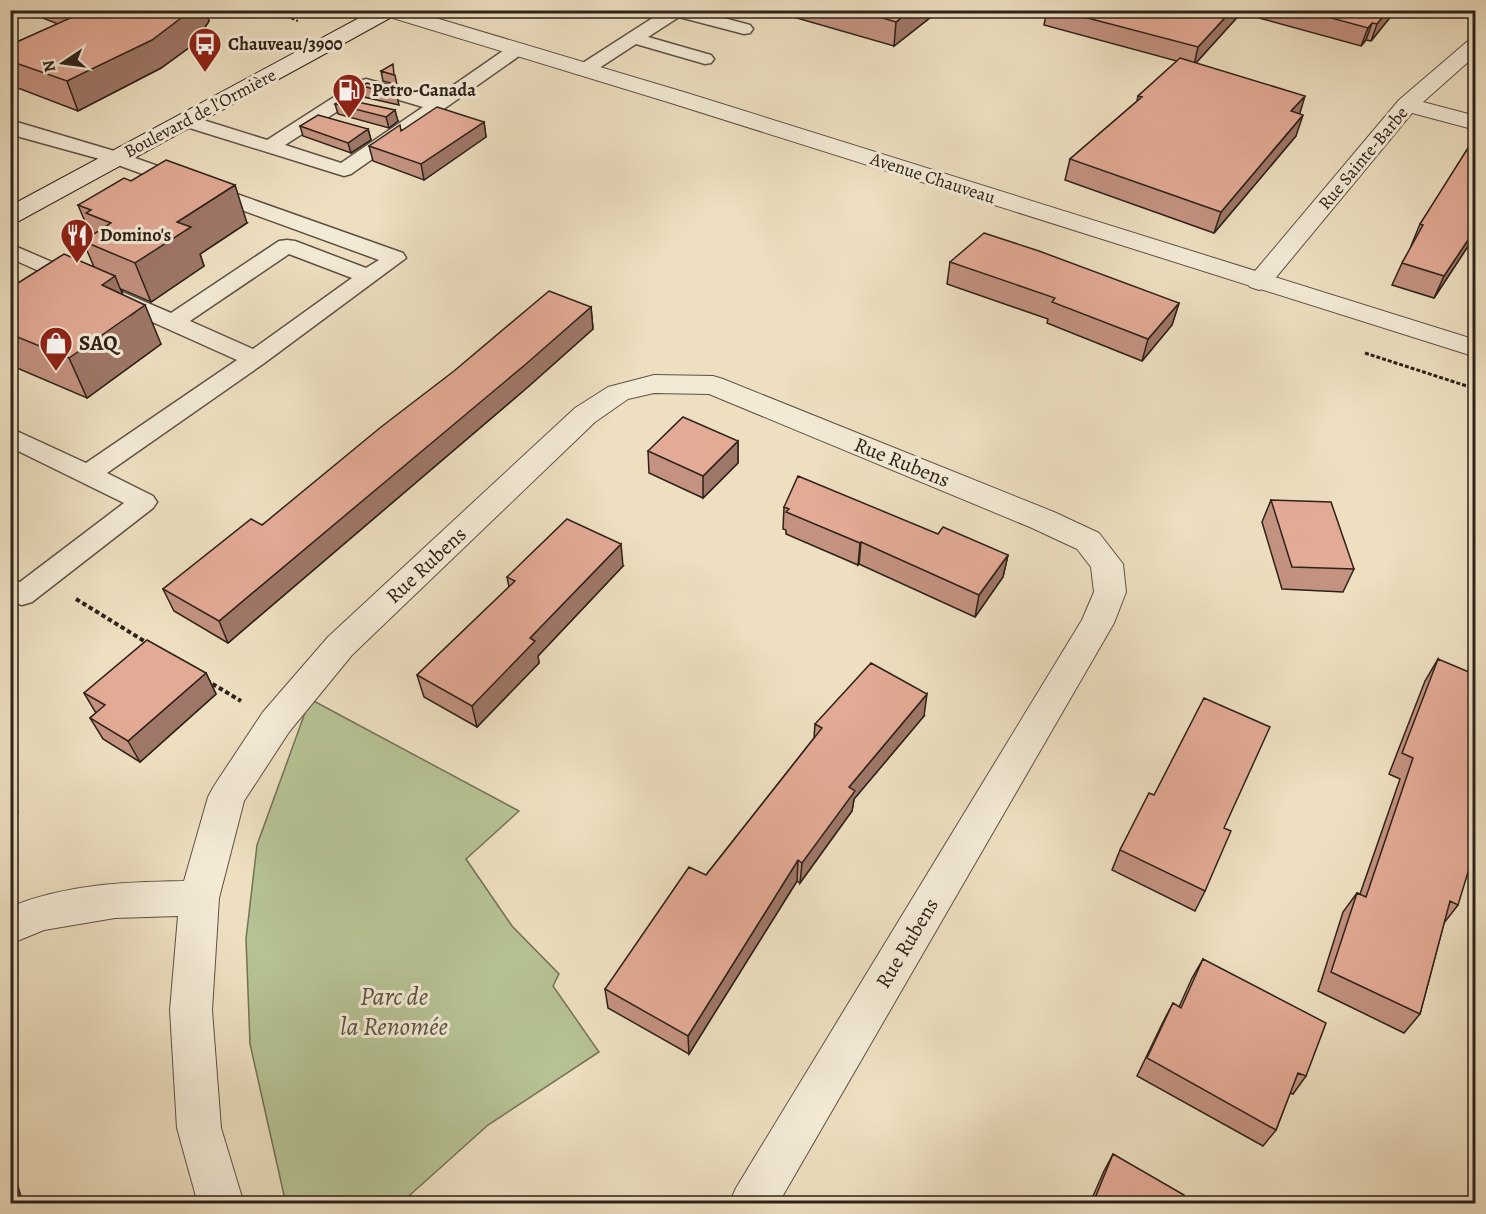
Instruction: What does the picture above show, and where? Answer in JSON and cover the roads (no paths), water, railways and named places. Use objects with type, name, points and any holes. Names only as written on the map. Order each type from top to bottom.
[{"type":"street","name":"Avenue Chauveau","points":[[390,11],[1476,349]]},
{"type":"street","name":"Boulevard de l'Ormière","points":[[10,216],[114,157],[188,121],[390,11]]},
{"type":"street","name":"Rue Sainte-Barbe","points":[[1259,282],[1407,105],[1476,44]]},
{"type":"street","points":[[1407,105],[1476,123]]},
{"type":"street","name":"Rue Rubens","points":[[221,1203],[199,1128],[191,1010],[199,898],[228,797],[276,722],[340,646],[585,415],[618,393],[654,384],[713,386],[1042,520],[1088,541],[1107,564],[1110,592],[1097,623],[752,1203]]},
{"type":"street","points":[[10,926],[41,913],[115,900],[199,898]]},
{"type":"lane","points":[[584,70],[675,11],[744,29]]},
{"type":"lane","points":[[634,38],[705,59]]},
{"type":"lane","points":[[188,121],[344,170],[400,124],[516,50]]},
{"type":"lane","points":[[270,146],[299,127],[339,111],[400,124]]},
{"type":"lane","points":[[352,143],[400,124]]},
{"type":"lane","points":[[16,133],[114,157],[395,258],[255,359],[87,474]]},
{"type":"lane","points":[[172,323],[287,246],[369,277]]},
{"type":"lane","points":[[10,250],[58,282],[172,323],[255,359]]},
{"type":"lane","points":[[10,436],[144,502],[22,595],[10,589]]},
{"type":"place","name":"Chauveau/3900","points":[[205,73]]},
{"type":"place","name":"Petro-Canada","points":[[349,119]]},
{"type":"place","name":"Domino's","points":[[77,264]]},
{"type":"place","name":"SAQ","points":[[56,372]]},
{"type":"park label","name":"Parc de la Renomée","points":[[394,1011]]}]
